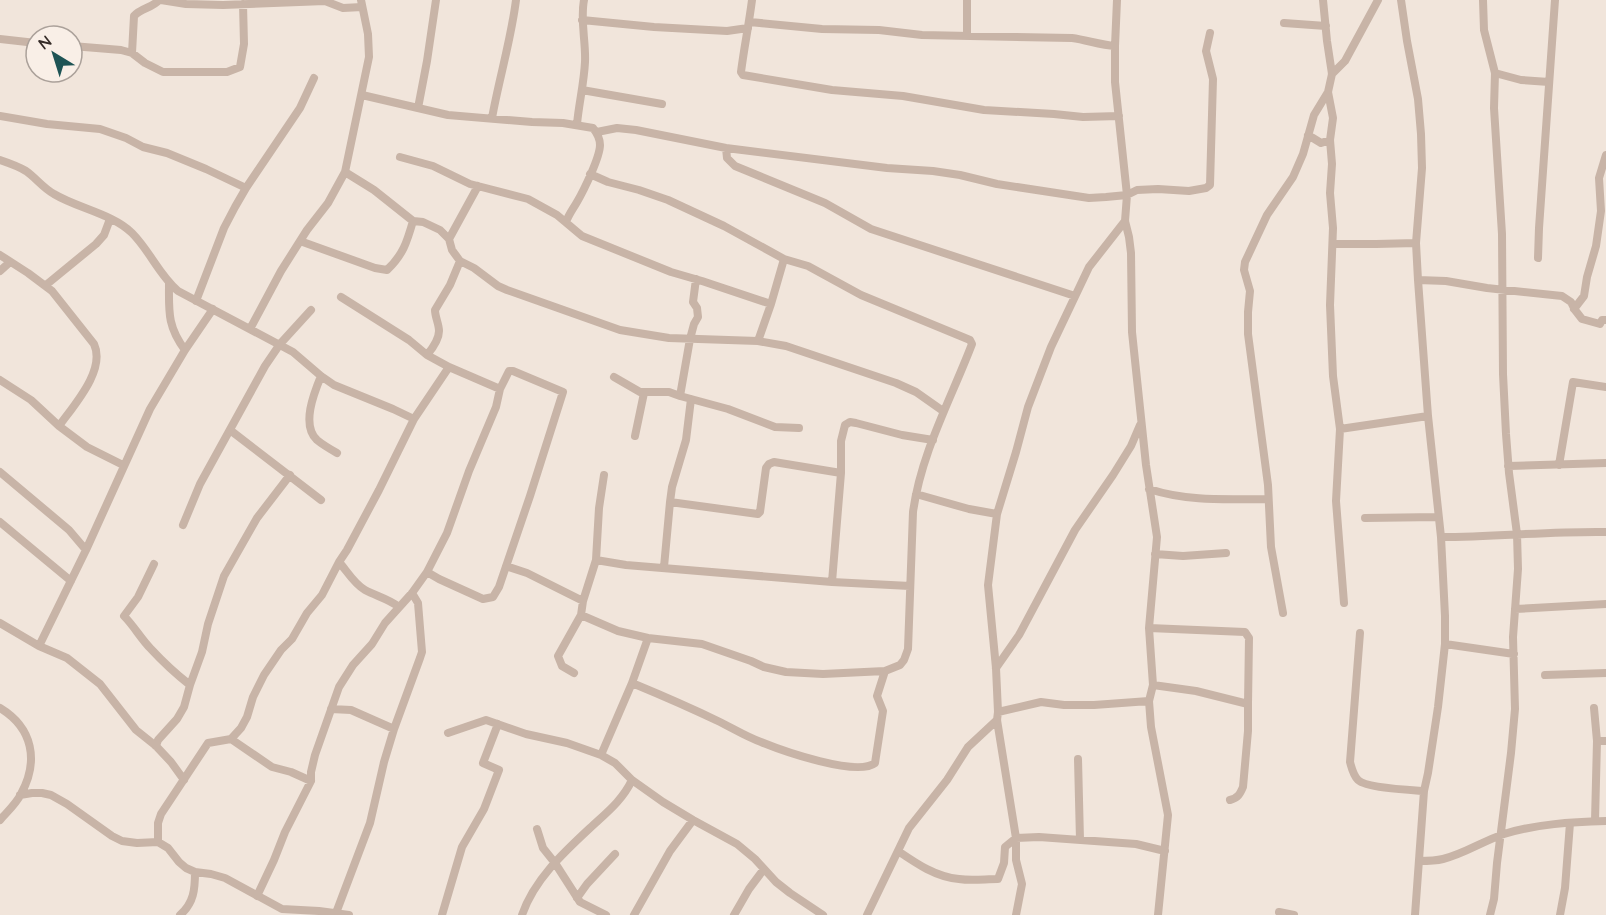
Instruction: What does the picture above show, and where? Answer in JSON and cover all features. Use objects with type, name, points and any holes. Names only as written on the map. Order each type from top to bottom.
[{"type":"street","points":[[132,53],[134,16],[160,0],[186,4],[317,0],[343,8],[362,4],[368,34],[369,57],[345,172],[328,203],[307,230],[281,271],[250,329]]},
{"type":"street","points":[[418,108],[436,0]]},
{"type":"street","points":[[492,118],[497,88],[507,54],[516,0]]},
{"type":"street","points":[[577,124],[585,49],[582,20],[584,0]]},
{"type":"street","points":[[752,0],[741,72],[743,75],[832,90],[903,96],[984,110],[1083,117],[1119,116]]},
{"type":"street","points":[[967,0],[967,34]]},
{"type":"street","points":[[1117,0],[1115,82],[1127,195],[1125,220],[1131,253],[1132,332],[1141,424],[1157,537],[1149,628],[1154,685],[1149,701],[1150,727],[1168,815],[1158,915]]},
{"type":"street","points":[[1283,613],[1271,547],[1268,485],[1248,334],[1250,291],[1244,270],[1245,262],[1268,214],[1293,177],[1303,154],[1314,115],[1328,92],[1332,74],[1323,0]]},
{"type":"street","points":[[1332,74],[1345,61],[1378,0]]},
{"type":"street","points":[[1401,0],[1418,99],[1421,134],[1422,168],[1416,243],[1428,416],[1441,537],[1445,616],[1438,707],[1424,791],[1415,915]]},
{"type":"street","points":[[1483,0],[1484,30],[1495,73],[1494,108],[1502,234],[1503,374],[1508,466],[1517,534],[1518,569],[1513,637],[1515,709],[1494,899],[1490,915]]},
{"type":"street","points":[[1538,258],[1555,0]]},
{"type":"street","points":[[84,47],[132,53],[163,72],[227,72],[240,67],[244,44],[239,3]]},
{"type":"street","points":[[582,20],[727,31],[749,25],[922,34],[1072,38],[1099,45],[1115,46]]},
{"type":"street","points":[[1284,23],[1326,26]]},
{"type":"street","points":[[597,132],[617,128],[636,130],[726,148],[887,168],[933,171],[997,184],[1089,198],[1127,195],[1137,190],[1189,191],[1210,185],[1213,79],[1206,51],[1210,33]]},
{"type":"street","points":[[0,39],[24,42]]},
{"type":"street","points":[[1495,73],[1521,80],[1550,82]]},
{"type":"street","points":[[196,301],[224,228],[246,188],[300,108],[314,78]]},
{"type":"street","points":[[582,90],[662,104]]},
{"type":"street","points":[[1328,92],[1333,118],[1330,140],[1332,164],[1330,193],[1333,228],[1330,305],[1333,376],[1340,429],[1336,501],[1344,603]]},
{"type":"street","points":[[362,95],[448,115],[577,124],[593,128],[597,132],[600,148],[566,222]]},
{"type":"street","points":[[0,116],[47,124],[100,129],[143,147],[167,153],[206,168],[246,188]]},
{"type":"street","points":[[1308,135],[1321,143],[1330,140]]},
{"type":"street","points":[[726,148],[728,159],[735,166],[825,203],[871,229],[1075,296]]},
{"type":"street","points":[[1574,309],[1584,296],[1596,246],[1601,211],[1599,178],[1606,155]]},
{"type":"street","points":[[400,158],[433,166],[470,184],[528,199],[557,215],[582,236],[671,272],[771,304]]},
{"type":"street","points":[[0,160],[27,171],[52,194],[73,205],[96,212],[130,231],[138,238],[169,283],[178,291],[280,344],[334,385],[386,405],[414,419]]},
{"type":"street","points":[[345,172],[374,190],[413,221],[423,222],[440,230],[449,239],[452,250],[460,261],[507,290],[620,330],[690,339],[758,341],[812,353],[896,382],[916,392],[943,411]]},
{"type":"street","points":[[581,615],[618,631],[648,638],[702,644],[764,667],[786,672],[824,674],[885,671],[900,665],[908,649],[913,512],[916,494],[943,411],[972,344],[970,340],[861,295],[808,266],[784,259],[724,226],[668,200],[608,182],[590,174]]},
{"type":"street","points":[[449,239],[478,186]]},
{"type":"street","points":[[45,285],[96,244],[104,235],[110,219]]},
{"type":"street","points":[[1017,915],[1022,884],[998,716],[988,585],[997,514],[1028,407],[1051,347],[1089,267],[1125,220]]},
{"type":"street","points":[[300,241],[375,268],[387,270],[404,250],[413,221]]},
{"type":"street","points":[[1333,244],[1416,243]]},
{"type":"street","points":[[0,255],[45,285],[64,305],[97,351],[98,361],[88,383],[59,426]]},
{"type":"street","points":[[758,341],[784,259]]},
{"type":"street","points":[[427,355],[433,349],[439,332],[435,310],[450,285],[460,261]]},
{"type":"street","points":[[0,271],[10,262]]},
{"type":"street","points":[[680,396],[690,339],[698,317],[697,308],[693,302],[696,279]]},
{"type":"street","points":[[1418,280],[1446,281],[1562,296],[1570,302],[1582,319],[1600,324],[1602,320],[1606,320]]},
{"type":"street","points":[[169,283],[170,319],[176,336],[185,350]]},
{"type":"street","points":[[341,297],[409,340],[427,355],[500,389]]},
{"type":"street","points":[[39,646],[86,550],[150,409],[185,350],[213,309]]},
{"type":"street","points":[[183,525],[200,484],[265,366],[280,344],[311,310]]},
{"type":"street","points":[[158,842],[160,814],[208,743],[231,739],[241,728],[264,675],[322,595],[379,490],[414,419],[449,367]]},
{"type":"street","points":[[257,896],[285,832],[311,781],[315,755],[339,687],[385,623],[427,572],[447,533],[469,471],[496,408],[500,389],[509,371],[561,390],[563,394],[499,587],[493,597],[483,599],[427,572]]},
{"type":"street","points":[[321,376],[309,413],[311,427],[315,438],[337,453]]},
{"type":"street","points":[[614,377],[644,393],[669,392],[728,409],[775,427],[799,428]]},
{"type":"street","points":[[0,380],[32,400],[59,426],[87,447],[123,465]]},
{"type":"street","points":[[1559,465],[1573,382],[1606,387]]},
{"type":"street","points":[[635,435],[644,393]]},
{"type":"street","points":[[664,567],[669,502],[686,440],[691,399]]},
{"type":"street","points":[[1340,429],[1428,416]]},
{"type":"street","points":[[832,582],[845,425],[850,422],[933,440]]},
{"type":"street","points":[[996,668],[1019,634],[1075,530],[1131,446],[1141,424]]},
{"type":"street","points":[[230,430],[321,500]]},
{"type":"street","points":[[669,502],[758,514],[766,468],[774,462],[841,473]]},
{"type":"street","points":[[1508,466],[1606,463]]},
{"type":"street","points":[[0,472],[69,530],[86,550]]},
{"type":"street","points":[[156,746],[177,719],[183,707],[224,576],[257,518],[290,475]]},
{"type":"street","points":[[574,673],[562,666],[558,656],[581,615],[596,560],[598,508],[604,475]]},
{"type":"street","points":[[1149,489],[1185,498],[1268,499]]},
{"type":"street","points":[[916,494],[969,510],[997,514]]},
{"type":"street","points":[[1365,518],[1438,517]]},
{"type":"street","points":[[0,522],[71,581]]},
{"type":"street","points":[[1441,537],[1606,532]]},
{"type":"street","points":[[1155,555],[1226,553]]},
{"type":"street","points":[[596,560],[626,565],[910,586]]},
{"type":"street","points":[[339,562],[357,584],[399,607]]},
{"type":"street","points":[[154,564],[138,597],[124,616],[164,663],[190,685]]},
{"type":"street","points":[[506,566],[527,573],[583,601]]},
{"type":"street","points":[[336,913],[370,823],[394,729],[422,652],[418,603],[412,593]]},
{"type":"street","points":[[1515,609],[1606,604]]},
{"type":"street","points":[[0,623],[39,646],[67,658],[100,684],[136,730],[156,746],[184,780]]},
{"type":"street","points":[[1149,628],[1245,632],[1249,638],[1248,731],[1243,787],[1236,799],[1230,800]]},
{"type":"street","points":[[1360,633],[1350,762],[1353,772],[1362,783],[1424,791]]},
{"type":"street","points":[[601,755],[632,683],[648,638]]},
{"type":"street","points":[[1444,644],[1514,654]]},
{"type":"street","points":[[632,683],[760,742],[826,763],[870,767],[875,763],[879,742],[883,711],[877,696],[885,671]]},
{"type":"street","points":[[1545,675],[1606,674]]},
{"type":"street","points":[[1154,685],[1196,691],[1248,704]]},
{"type":"street","points":[[867,915],[909,828],[968,747],[998,716],[1041,702],[1095,705],[1149,701]]},
{"type":"street","points":[[0,708],[22,727],[32,750],[29,772],[20,795],[0,820]]},
{"type":"street","points":[[1594,708],[1597,741],[1595,821]]},
{"type":"street","points":[[331,709],[351,710],[394,729]]},
{"type":"street","points":[[448,733],[486,720],[601,755],[615,763],[632,780],[693,820],[737,844],[790,893],[823,915]]},
{"type":"street","points":[[442,915],[462,847],[484,809],[499,770],[483,763],[498,724]]},
{"type":"street","points":[[231,739],[272,766],[311,781]]},
{"type":"street","points":[[1597,741],[1606,741]]},
{"type":"street","points":[[1078,759],[1080,840]]},
{"type":"street","points":[[522,915],[533,891],[555,863],[613,808],[632,780]]},
{"type":"street","points":[[20,795],[32,793],[51,795],[122,841],[158,842],[168,848],[179,862],[195,872],[225,879],[257,896],[280,912],[350,915]]},
{"type":"street","points":[[634,915],[670,850],[693,820]]},
{"type":"street","points":[[1419,861],[1440,860],[1500,835],[1524,828],[1606,821]]},
{"type":"street","points":[[1560,915],[1565,888],[1570,823]]},
{"type":"street","points":[[537,829],[543,848],[577,898],[583,905],[606,915]]},
{"type":"street","points":[[898,851],[921,867],[960,880],[998,879],[1004,862],[1005,847],[1016,838],[1039,837],[1136,844],[1165,851]]},
{"type":"street","points":[[577,898],[615,854]]},
{"type":"street","points":[[734,915],[764,869]]},
{"type":"street","points":[[180,915],[188,909],[192,900],[195,872]]},
{"type":"street","points":[[1280,912],[1294,915]]}]
